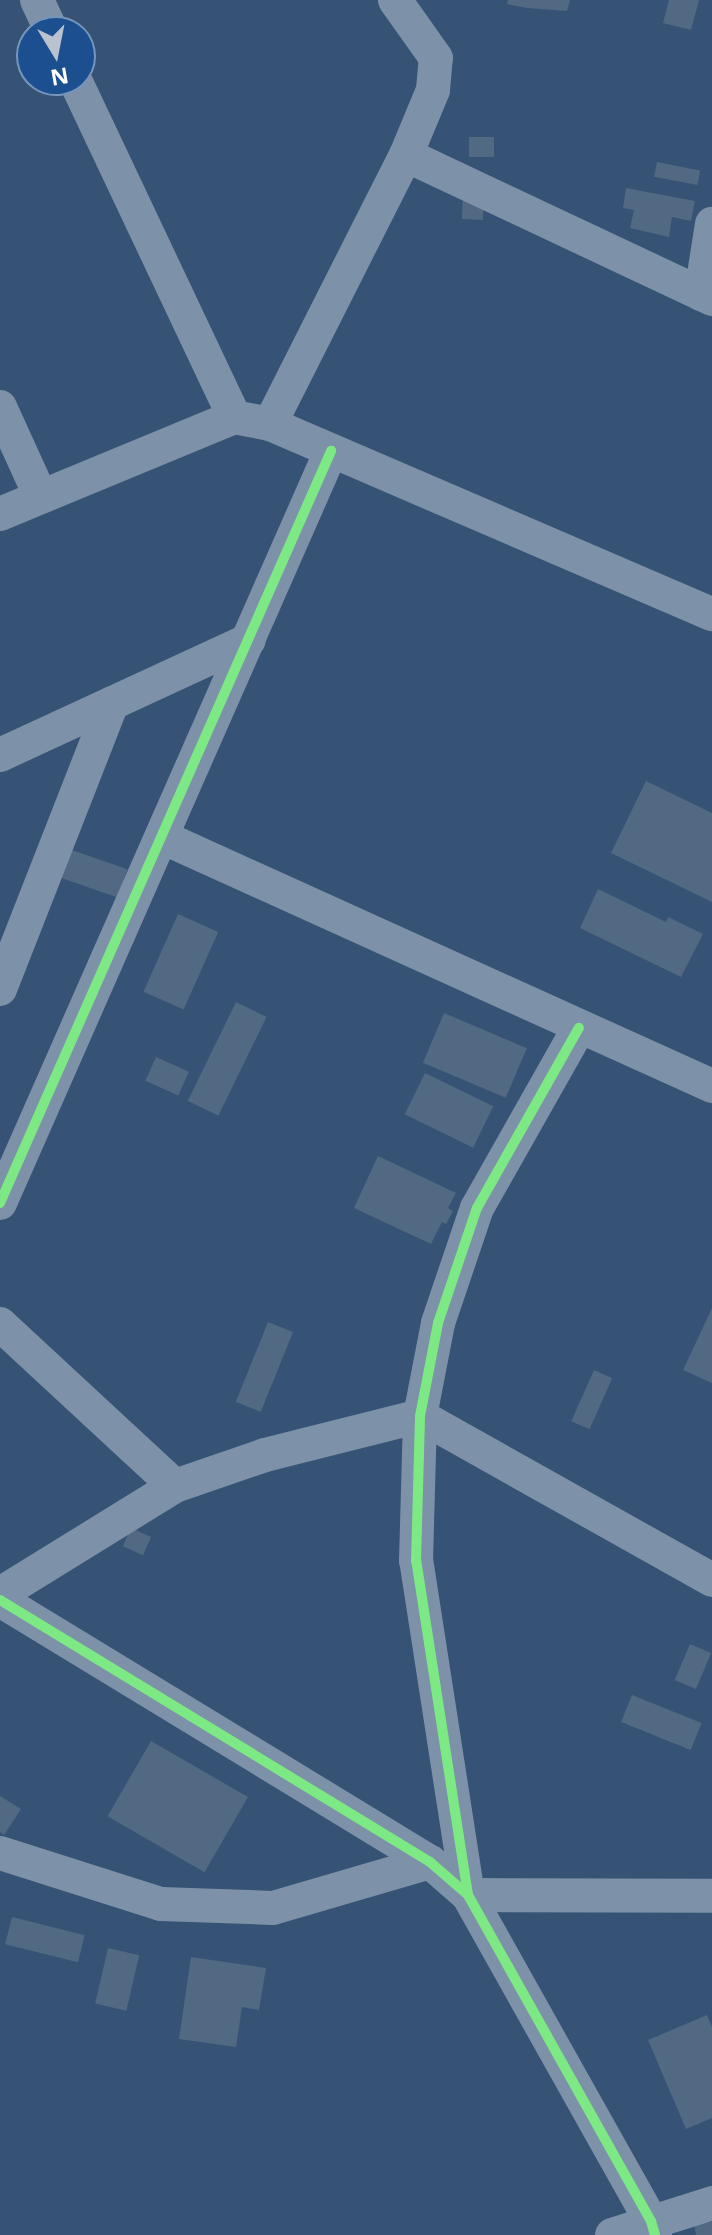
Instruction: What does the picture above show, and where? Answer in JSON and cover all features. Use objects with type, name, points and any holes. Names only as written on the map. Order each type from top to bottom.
[{"type":"street","points":[[270,424],[406,155],[433,90],[436,58],[395,0]]},
{"type":"street","points":[[83,96],[234,417]]},
{"type":"street","points":[[406,155],[706,296],[712,224]]},
{"type":"street","points":[[0,407],[40,495]]},
{"type":"street","points":[[0,514],[234,417],[270,424],[712,614]]},
{"type":"street","points":[[0,1203],[331,451]]},
{"type":"street","points":[[0,755],[249,640]]},
{"type":"street","points":[[0,989],[112,703]]},
{"type":"street","points":[[162,837],[712,1086]]},
{"type":"street","points":[[468,1895],[416,1561],[420,1416],[438,1323],[477,1208],[579,1028]]},
{"type":"street","points":[[0,1324],[175,1486]]},
{"type":"street","points":[[653,2228],[468,1895],[430,1862],[0,1597],[175,1486],[265,1455],[420,1416],[709,1572]]},
{"type":"street","points":[[0,1853],[161,1904],[273,1908],[430,1862]]},
{"type":"street","points":[[468,1895],[712,1896]]},
{"type":"street","points":[[612,2235],[653,2228],[712,2203]]},
{"type":"building","points":[[508,0],[570,0],[567,11],[527,8],[507,4]]},
{"type":"building","points":[[669,0],[699,0],[691,30],[663,23]]},
{"type":"building","points":[[469,137],[494,137],[494,157],[469,157]]},
{"type":"building","points":[[657,162],[700,170],[697,185],[654,177]]},
{"type":"building","points":[[626,188],[695,201],[691,221],[672,217],[669,237],[630,228],[634,210],[623,208]]},
{"type":"building","points":[[463,197],[484,198],[483,220],[462,219]]},
{"type":"building","points":[[646,781],[712,813],[712,902],[611,853]]},
{"type":"building","points":[[66,848],[127,869],[118,898],[56,876]]},
{"type":"building","points":[[598,889],[666,922],[668,917],[703,934],[681,977],[580,928]]},
{"type":"building","points":[[178,914],[218,932],[184,1010],[143,992]]},
{"type":"building","points":[[236,1002],[267,1017],[218,1116],[188,1101]]},
{"type":"building","points":[[444,1013],[527,1048],[506,1098],[423,1063]]},
{"type":"building","points":[[156,1057],[189,1072],[178,1095],[145,1081]]},
{"type":"building","points":[[425,1073],[493,1106],[473,1148],[405,1114]]},
{"type":"building","points":[[378,1156],[456,1193],[448,1208],[453,1211],[446,1224],[442,1222],[431,1244],[354,1208]]},
{"type":"building","points":[[712,1308],[712,1383],[683,1370]]},
{"type":"building","points":[[268,1322],[293,1332],[261,1412],[236,1402]]},
{"type":"building","points":[[594,1370],[612,1378],[589,1429],[571,1421]]},
{"type":"building","points":[[131,1528],[151,1537],[143,1555],[123,1546]]},
{"type":"building","points":[[690,1644],[711,1653],[696,1689],[675,1680]]},
{"type":"building","points":[[632,1695],[702,1723],[691,1750],[621,1722]]},
{"type":"building","points":[[151,1741],[248,1797],[204,1872],[108,1816]]},
{"type":"building","points":[[0,1796],[21,1809],[4,1835],[0,1832]]},
{"type":"building","points":[[12,1917],[85,1935],[78,1962],[5,1944]]},
{"type":"building","points":[[108,1948],[139,1955],[126,2011],[95,2004]]},
{"type":"building","points":[[191,1957],[266,1968],[259,2010],[242,2007],[236,2047],[179,2039]]},
{"type":"building","points":[[707,2015],[712,2027],[712,2118],[686,2129],[648,2040]]},
{"type":"building","points":[[712,2222],[712,2235],[696,2235],[694,2224]]},
{"type":"cycle path","points":[[0,1203],[331,451]]},
{"type":"cycle path","points":[[468,1895],[416,1561],[420,1416],[438,1323],[477,1208],[579,1028]]},
{"type":"cycle path","points":[[0,1600],[430,1862],[468,1895],[651,2221],[655,2235]]}]
